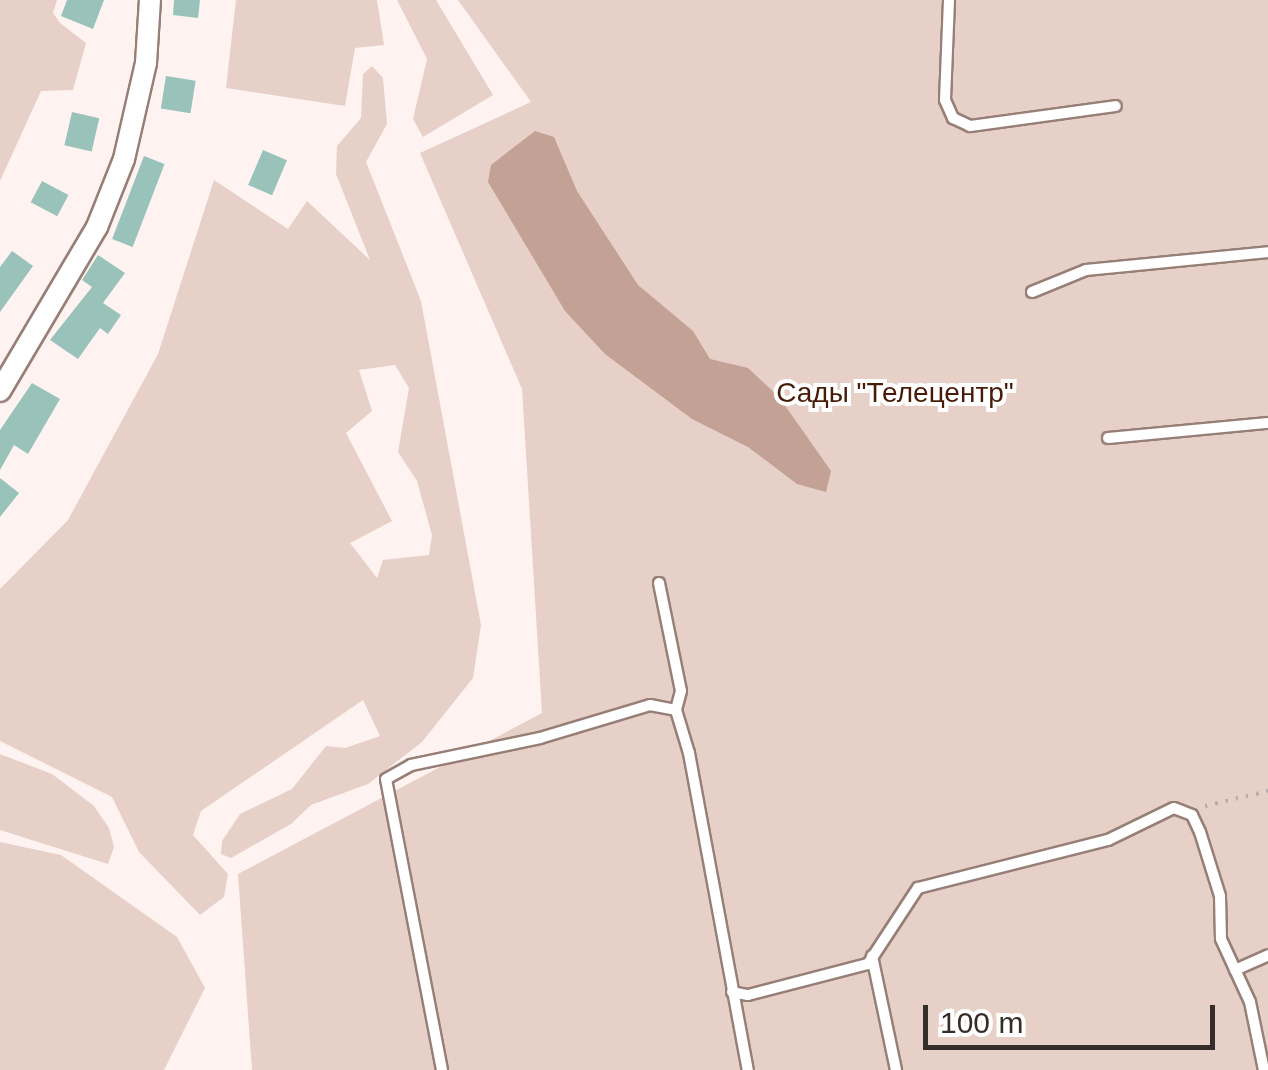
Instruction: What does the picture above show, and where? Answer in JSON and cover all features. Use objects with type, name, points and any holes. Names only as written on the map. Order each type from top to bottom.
[{"type":"street","points":[[0,391],[98,227],[124,159],[146,64],[150,0]]},
{"type":"lane","points":[[949,0],[946,100],[953,118],[970,126],[1116,106]]},
{"type":"lane","points":[[1032,292],[1086,270],[1268,252]]},
{"type":"lane","points":[[1108,438],[1268,422]]},
{"type":"lane","points":[[660,583],[681,691],[676,710],[748,1070]]},
{"type":"lane","points":[[442,1070],[386,779],[411,765],[540,738],[650,705],[676,710]]},
{"type":"lane","points":[[732,992],[748,995],[868,964],[918,888],[1108,840],[1174,808],[1192,815],[1220,896],[1221,939],[1250,1002],[1264,1070]]},
{"type":"lane","points":[[1235,970],[1268,955]]},
{"type":"lane","points":[[872,956],[896,1070]]},
{"type":"path","points":[[1192,815],[1208,804],[1268,792]]},
{"type":"green space","points":[[0,0],[57,0],[53,13],[86,43],[73,90],[41,91],[0,181]]},
{"type":"green space","points":[[236,0],[377,0],[384,45],[355,48],[345,106],[226,88]]},
{"type":"green space","points":[[397,0],[436,0],[493,95],[423,137],[413,119],[427,59]]},
{"type":"green space","name":"Сады \"Телецентр\"","points":[[458,0],[1268,0],[1268,1070],[252,1070],[238,874],[542,713],[522,389],[420,153],[531,102]]},
{"type":"green space","points":[[372,66],[383,78],[387,124],[366,162],[421,301],[481,625],[473,678],[422,742],[368,784],[311,805],[291,824],[231,858],[221,854],[222,841],[240,814],[292,789],[326,746],[345,748],[380,736],[363,700],[201,811],[193,835],[228,874],[224,897],[200,915],[139,852],[112,797],[0,741],[0,589],[68,520],[158,354],[214,180],[288,229],[307,201],[370,260],[336,174],[337,146],[361,118],[363,74]],"holes":[[[395,365],[409,388],[398,452],[417,481],[432,535],[429,555],[383,560],[377,578],[350,543],[392,521],[346,433],[372,411],[359,370]]]},
{"type":"green space","points":[[0,754],[52,774],[94,806],[109,828],[114,847],[108,864],[0,830]]},
{"type":"green space","points":[[0,842],[61,855],[177,937],[205,988],[164,1070],[0,1070]]},
{"type":"shaded area","points":[[535,131],[554,137],[577,191],[638,285],[693,331],[710,359],[748,368],[779,397],[831,471],[826,492],[797,484],[748,447],[692,419],[605,354],[565,311],[488,182],[491,165]]},
{"type":"building","points":[[67,0],[104,0],[93,29],[61,16]]},
{"type":"building","points":[[174,0],[200,0],[198,18],[173,15]]},
{"type":"building","points":[[166,76],[196,81],[190,113],[161,109]]},
{"type":"building","points":[[72,112],[99,118],[92,151],[64,145]]},
{"type":"building","points":[[263,150],[287,160],[272,195],[248,185]]},
{"type":"building","points":[[144,156],[165,164],[133,247],[112,239]]},
{"type":"building","points":[[42,181],[68,195],[57,216],[31,202]]},
{"type":"building","points":[[12,251],[33,266],[0,312],[0,267]]},
{"type":"building","points":[[98,255],[125,273],[103,303],[121,315],[108,334],[100,328],[78,359],[50,340],[92,287],[82,280]]},
{"type":"building","points":[[32,383],[60,399],[28,454],[14,445],[0,470],[0,430]]},
{"type":"building","points":[[0,478],[19,493],[0,517]]}]
